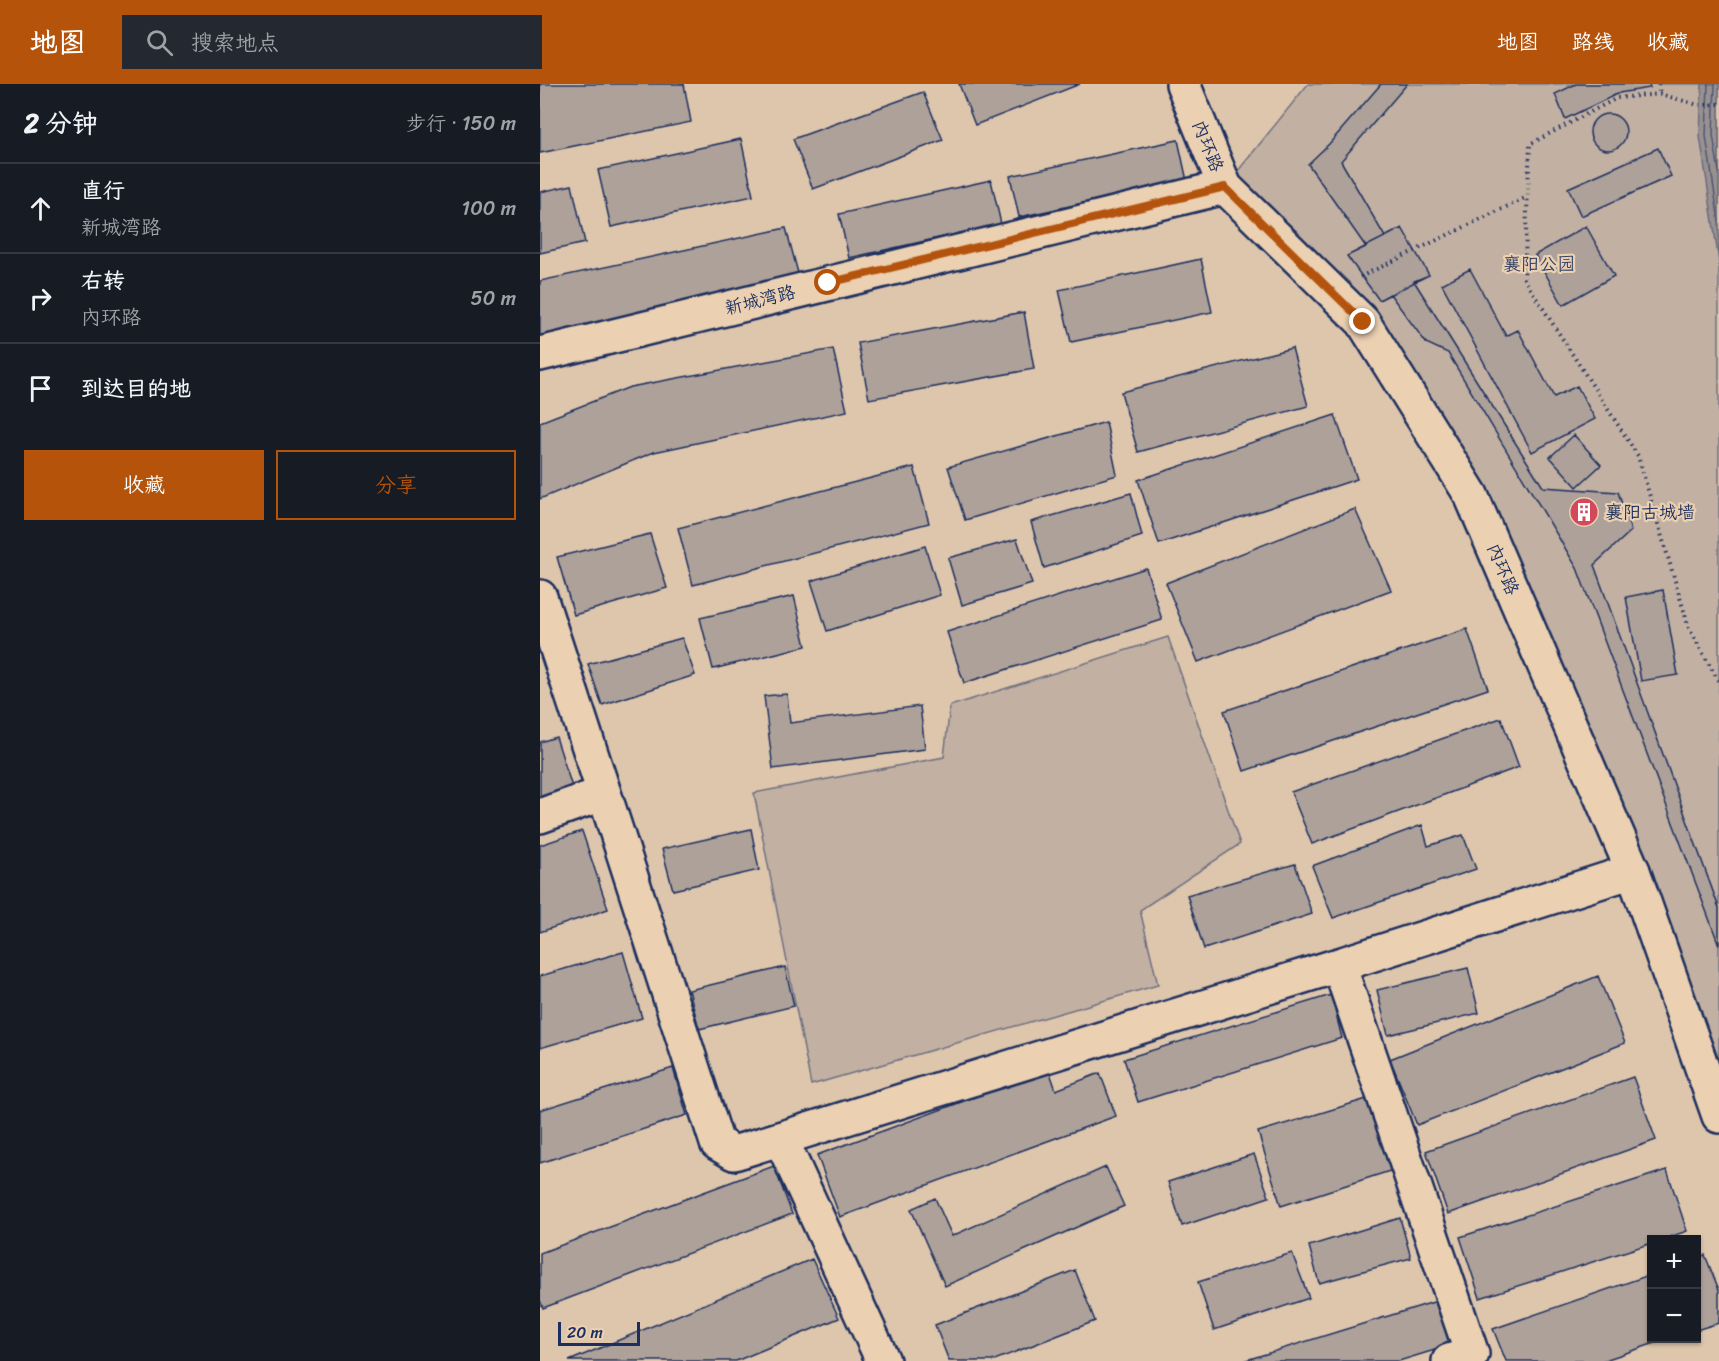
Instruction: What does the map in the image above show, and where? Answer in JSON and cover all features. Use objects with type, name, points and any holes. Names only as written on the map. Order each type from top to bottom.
[{"type":"street","name":"内环路","points":[[1183,84],[1225,187],[1363,322],[1471,495],[1633,871],[1719,1116]]},
{"type":"street","name":"新城湾路","points":[[540,354],[1225,187]]},
{"type":"street","points":[[540,597],[717,1143],[734,1153],[1633,871]]},
{"type":"street","points":[[540,816],[604,793]]},
{"type":"street","points":[[1339,965],[1472,1354],[1449,1361]]},
{"type":"street","points":[[781,1139],[883,1361]]},
{"type":"path","points":[[1658,84],[1660,94]]},
{"type":"path","points":[[1719,104],[1698,105],[1660,94],[1617,98],[1530,144],[1524,279],[1638,456],[1689,628],[1719,682]]},
{"type":"path","points":[[1331,291],[1527,197]]},
{"type":"green space","name":"襄阳公园","points":[[1308,84],[1719,84],[1719,1116],[1471,495],[1363,322],[1225,187]]},
{"type":"green space","points":[[1168,637],[1240,844],[1140,910],[1158,985],[811,1085],[754,793],[944,757],[950,706]]},
{"type":"water","points":[[1702,84],[1719,84],[1719,262],[1700,136]]},
{"type":"building","points":[[540,84],[684,84],[691,122],[540,153]]},
{"type":"building","points":[[959,84],[1080,84],[975,125]]},
{"type":"building","name":"襄阳古城墙","points":[[1381,84],[1407,84],[1341,161],[1385,237],[1402,228],[1429,275],[1414,281],[1543,487],[1618,492],[1631,531],[1594,565],[1719,908],[1719,945],[1577,568],[1448,353],[1426,343],[1390,294],[1379,300],[1347,256],[1366,247],[1308,164],[1329,144]]},
{"type":"building","points":[[1576,84],[1649,84],[1650,88],[1619,93],[1565,119],[1555,94]]},
{"type":"building","points":[[923,92],[943,140],[813,189],[793,139]]},
{"type":"building","points":[[1608,114],[1621,119],[1626,132],[1621,145],[1608,150],[1595,145],[1590,132],[1595,119]]},
{"type":"building","points":[[741,139],[753,196],[611,227],[598,170]]},
{"type":"building","points":[[1178,140],[1187,181],[1019,217],[1010,176]]},
{"type":"building","points":[[1658,148],[1671,176],[1581,216],[1568,188]]},
{"type":"building","points":[[991,180],[1001,224],[849,258],[839,214]]},
{"type":"building","points":[[572,185],[585,243],[540,253],[540,192]]},
{"type":"building","points":[[1586,226],[1614,276],[1563,305],[1535,255]]},
{"type":"building","points":[[786,228],[798,273],[540,337],[540,281]]},
{"type":"building","points":[[1402,228],[1429,275],[1379,300],[1347,256]]},
{"type":"building","points":[[1201,259],[1212,312],[1071,342],[1059,290]]},
{"type":"building","points":[[1470,269],[1506,336],[1518,330],[1554,397],[1577,386],[1595,419],[1532,452],[1442,284]]},
{"type":"building","points":[[1024,312],[1034,369],[869,399],[858,343]]},
{"type":"building","points":[[1292,348],[1308,406],[1138,452],[1121,392]]},
{"type":"building","points":[[833,349],[847,411],[654,452],[540,499],[540,422],[630,387]]},
{"type":"building","points":[[1335,415],[1357,479],[1159,544],[1138,480]]},
{"type":"building","points":[[1106,422],[1117,475],[965,520],[948,467]]},
{"type":"building","points":[[1574,435],[1601,465],[1577,487],[1550,457]]},
{"type":"building","points":[[914,467],[929,523],[693,585],[678,528]]},
{"type":"building","points":[[1131,493],[1142,536],[1044,568],[1031,522]]},
{"type":"building","points":[[1355,509],[1391,590],[1198,662],[1166,583]]},
{"type":"building","points":[[650,534],[667,588],[574,615],[557,557]]},
{"type":"building","points":[[1017,539],[1032,584],[962,605],[948,558]]},
{"type":"building","points":[[925,546],[940,595],[827,631],[811,581]]},
{"type":"building","points":[[1146,568],[1162,620],[964,683],[947,632]]},
{"type":"building","points":[[1663,590],[1678,675],[1641,681],[1626,597]]},
{"type":"building","points":[[794,596],[806,646],[713,669],[700,618]]},
{"type":"building","points":[[1467,629],[1488,689],[1244,771],[1224,711]]},
{"type":"building","points":[[682,638],[695,675],[602,705],[588,664]]},
{"type":"building","points":[[787,694],[790,723],[920,706],[925,749],[773,769],[764,696]]},
{"type":"building","points":[[1501,718],[1519,767],[1312,844],[1291,792]]},
{"type":"building","points":[[556,737],[572,787],[540,797],[540,742]]},
{"type":"building","points":[[1422,825],[1428,846],[1463,835],[1476,869],[1333,918],[1312,866]]},
{"type":"building","points":[[751,829],[759,870],[673,890],[662,849]]},
{"type":"building","points":[[582,831],[608,909],[540,932],[540,845]]},
{"type":"building","points":[[1295,864],[1312,914],[1204,949],[1187,895]]},
{"type":"building","points":[[623,952],[642,1018],[540,1048],[540,976]]},
{"type":"building","points":[[785,967],[794,1006],[699,1029],[689,990]]},
{"type":"building","points":[[1468,968],[1479,1013],[1388,1035],[1377,990]]},
{"type":"building","points":[[1598,976],[1625,1043],[1417,1125],[1390,1059]]},
{"type":"building","points":[[1331,995],[1342,1038],[1138,1102],[1124,1059]]},
{"type":"building","points":[[673,1068],[687,1115],[540,1163],[540,1110]]},
{"type":"building","points":[[1049,1070],[1056,1090],[1100,1073],[1116,1116],[840,1217],[817,1155]]},
{"type":"building","points":[[1633,1077],[1656,1140],[1448,1214],[1426,1151]]},
{"type":"building","points":[[1370,1098],[1393,1170],[1281,1206],[1258,1132]]},
{"type":"building","points":[[1254,1154],[1269,1197],[1182,1226],[1168,1182]]},
{"type":"building","points":[[774,1166],[792,1214],[543,1308],[540,1300],[540,1253]]},
{"type":"building","points":[[1106,1167],[1124,1206],[945,1286],[911,1209],[935,1198],[952,1236]]},
{"type":"building","points":[[1667,1170],[1687,1231],[1675,1235],[1647,1235],[1647,1245],[1480,1298],[1460,1237]]},
{"type":"building","points":[[1400,1218],[1411,1258],[1319,1283],[1309,1246]]},
{"type":"building","points":[[1292,1253],[1309,1298],[1214,1330],[1198,1282]]},
{"type":"building","points":[[1705,1255],[1719,1290],[1719,1323],[1701,1328],[1701,1289],[1701,1256]]},
{"type":"building","points":[[812,1259],[839,1318],[736,1361],[569,1361]]},
{"type":"building","points":[[1075,1270],[1095,1321],[992,1361],[949,1361],[935,1325]]},
{"type":"building","points":[[1647,1276],[1647,1343],[1655,1343],[1602,1361],[1506,1361],[1493,1329]]},
{"type":"building","points":[[1437,1301],[1451,1345],[1399,1361],[1243,1361]]},
{"type":"place","name":"襄阳古城墙","points":[[1584,512]]},
{"type":"route","points":[[828,283],[1225,187],[1363,322]]}]
